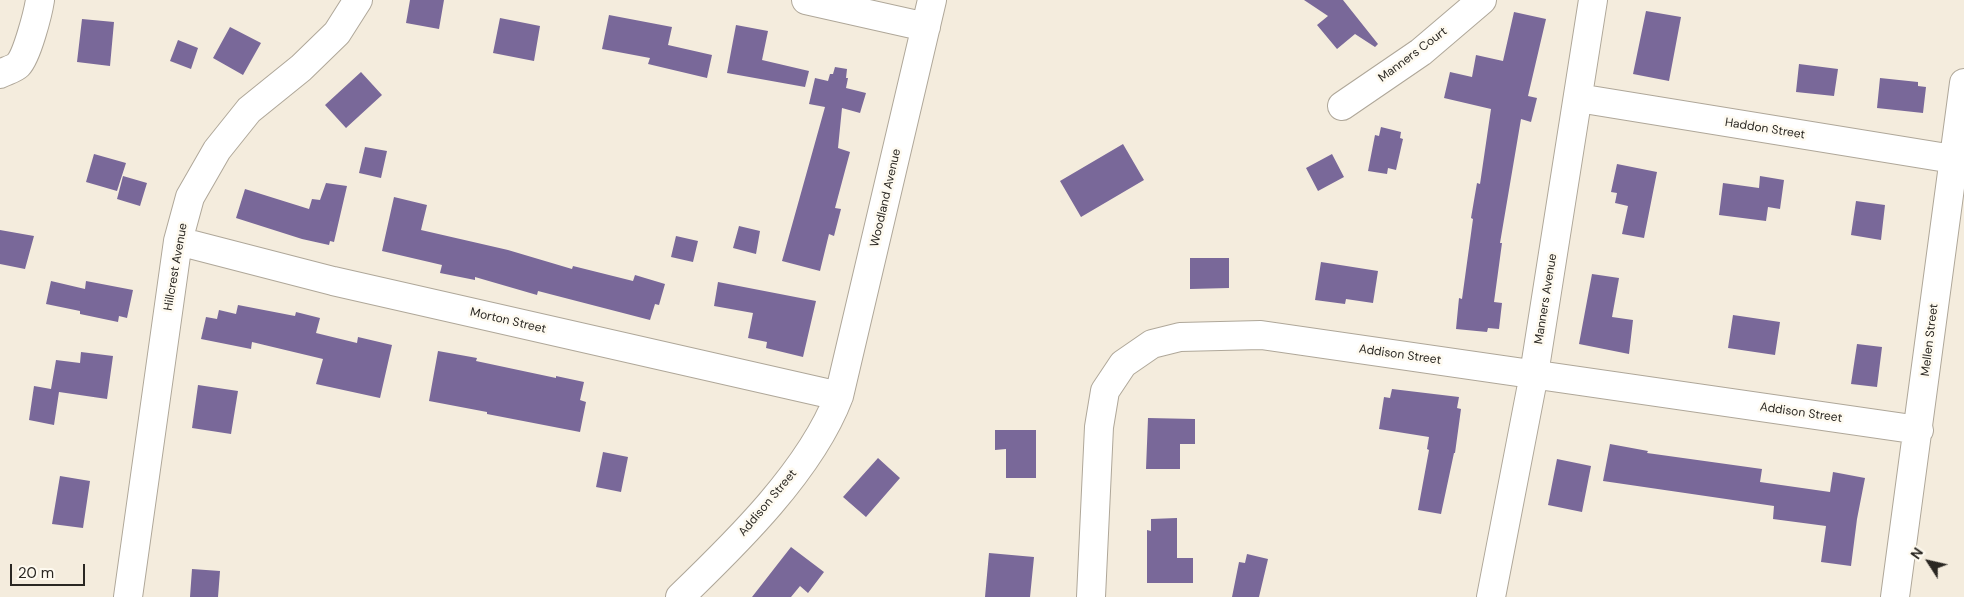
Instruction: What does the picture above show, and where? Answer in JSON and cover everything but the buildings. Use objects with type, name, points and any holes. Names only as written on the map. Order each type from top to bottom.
[{"type":"street","points":[[0,74],[18,65],[30,39],[40,0]]},
{"type":"street","name":"Hillcrest Avenue","points":[[128,597],[178,241],[190,197],[217,150],[249,110],[301,68],[337,33],[358,0]]},
{"type":"street","points":[[806,0],[926,27]]},
{"type":"street","name":"Woodland Avenue","points":[[839,396],[932,0]]},
{"type":"street","name":"Manners Court","points":[[1342,106],[1421,52],[1482,0]]},
{"type":"street","name":"Manners Avenue","points":[[1491,597],[1534,374],[1593,0]]},
{"type":"street","name":"Mellen Street","points":[[1895,597],[1919,430],[1964,83]]},
{"type":"street","name":"Haddon Street","points":[[1578,98],[1953,159]]},
{"type":"street","name":"Morton Street","points":[[178,241],[333,281],[839,396]]},
{"type":"street","name":"Addison Street","points":[[1091,597],[1098,427],[1106,390],[1123,364],[1152,344],[1180,337],[1261,335],[1919,430]]},
{"type":"street","name":"Addison Street","points":[[680,597],[724,554],[779,491],[830,420],[839,396]]}]
